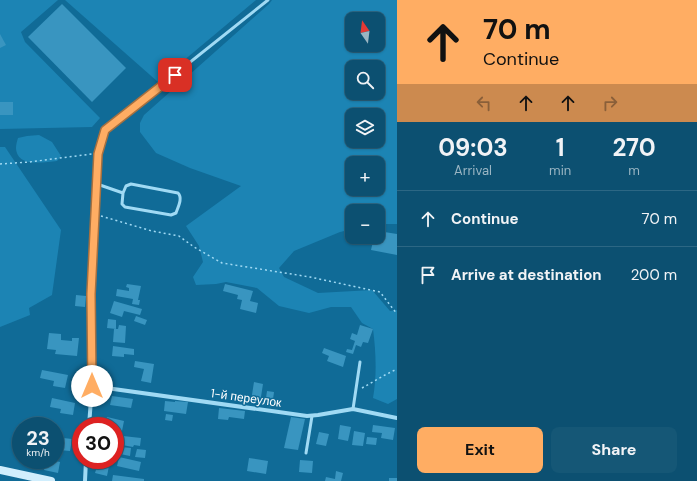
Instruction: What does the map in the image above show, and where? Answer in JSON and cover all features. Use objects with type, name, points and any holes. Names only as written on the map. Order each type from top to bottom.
[{"type":"street","points":[[90,417],[92,386],[91,294]]},
{"type":"street","name":"1-й переулок","points":[[92,386],[307,416],[353,408],[397,418]]},
{"type":"street","points":[[85,481],[86,469]]},
{"type":"street","points":[[0,470],[50,481]]},
{"type":"lane","points":[[91,294],[98,154],[105,130],[268,0]]},
{"type":"lane","points":[[97,184],[123,193]]},
{"type":"lane","points":[[131,184],[178,193],[181,197],[176,213],[171,216],[125,207],[122,204],[123,193],[126,186],[131,184]]},
{"type":"lane","points":[[353,408],[360,362]]},
{"type":"lane","points":[[306,452],[312,416]]},
{"type":"path","points":[[0,164],[4,162],[29,162],[98,154]]},
{"type":"path","points":[[95,215],[152,231],[179,236],[194,247],[222,263],[310,277],[380,292],[397,314]]},
{"type":"path","points":[[355,392],[397,369]]},
{"type":"shaded area","points":[[0,0],[58,0],[21,32],[25,42],[100,118],[92,127],[0,129]]},
{"type":"shaded area","points":[[65,0],[256,0],[158,82]]},
{"type":"shaded area","points":[[272,0],[397,0],[397,224],[385,224],[385,204],[345,204],[345,231],[294,251],[279,268],[284,277],[318,293],[372,290],[390,311],[397,310],[397,399],[388,404],[373,398],[376,364],[373,329],[362,323],[351,307],[331,307],[309,313],[279,306],[257,288],[226,282],[196,285],[193,277],[203,262],[199,246],[186,226],[241,186],[190,168],[156,153],[140,132],[140,123],[144,115]]},
{"type":"shaded area","points":[[39,135],[52,142],[61,156],[57,161],[39,163],[21,159],[16,148],[18,138]]},
{"type":"shaded area","points":[[0,147],[5,147],[61,230],[52,295],[29,308],[30,315],[0,327]]},
{"type":"building","points":[[62,4],[126,68],[92,102],[28,37]]},
{"type":"building","points":[[0,34],[6,45],[0,48]]},
{"type":"building","points":[[0,102],[13,102],[13,115],[0,115]]},
{"type":"building","points":[[385,232],[397,234],[397,255],[371,250],[372,244],[385,244]]},
{"type":"building","points":[[127,284],[141,286],[138,300],[140,300],[139,305],[132,304],[133,299],[116,296],[117,289],[129,291],[129,288],[126,287]]},
{"type":"building","points":[[225,284],[253,291],[250,301],[258,303],[256,313],[240,309],[242,300],[237,299],[238,295],[223,291]]},
{"type":"building","points":[[76,295],[86,296],[85,307],[75,306]]},
{"type":"building","points":[[114,301],[142,309],[140,315],[124,311],[122,317],[110,313]]},
{"type":"building","points":[[136,316],[147,320],[145,325],[134,321]]},
{"type":"building","points":[[108,319],[116,320],[116,329],[107,328]]},
{"type":"building","points":[[119,325],[126,326],[125,343],[113,342],[114,329],[118,329]]},
{"type":"building","points":[[360,325],[373,329],[368,343],[363,342],[361,347],[356,345],[353,354],[346,352],[347,349],[352,350],[355,341],[350,339],[352,333],[357,335]]},
{"type":"building","points":[[49,333],[61,334],[61,340],[72,341],[72,338],[79,338],[77,356],[55,354],[56,350],[47,349]]},
{"type":"building","points":[[113,346],[134,349],[134,355],[124,354],[124,357],[112,356]]},
{"type":"building","points":[[324,348],[346,356],[343,367],[327,361],[329,356],[322,353]]},
{"type":"building","points":[[135,361],[154,364],[151,383],[141,381],[144,369],[134,367]]},
{"type":"building","points":[[42,370],[68,375],[65,388],[53,386],[54,381],[40,378]]},
{"type":"building","points":[[254,382],[263,384],[260,403],[251,401]]},
{"type":"building","points":[[267,391],[274,392],[272,407],[265,405]]},
{"type":"building","points":[[112,396],[133,399],[131,408],[110,405]]},
{"type":"building","points":[[52,398],[75,403],[73,415],[60,413],[61,409],[50,407]]},
{"type":"building","points":[[165,401],[188,402],[186,414],[164,411]]},
{"type":"building","points":[[219,408],[245,411],[244,419],[229,417],[228,420],[218,419]]},
{"type":"building","points":[[166,414],[173,415],[172,421],[165,420]]},
{"type":"building","points":[[291,417],[305,419],[298,450],[284,448]]},
{"type":"building","points":[[340,425],[351,427],[348,441],[338,439]]},
{"type":"building","points":[[373,425],[395,428],[393,440],[381,438],[382,433],[372,432]]},
{"type":"building","points":[[354,431],[365,433],[363,446],[352,445]]},
{"type":"building","points":[[319,432],[329,434],[326,446],[316,444]]},
{"type":"building","points":[[124,436],[141,438],[140,446],[134,445],[133,447],[124,445]]},
{"type":"building","points":[[367,437],[377,438],[376,445],[366,444]]},
{"type":"building","points":[[64,438],[72,439],[70,451],[64,450]]},
{"type":"building","points":[[124,447],[131,448],[130,456],[124,455]]},
{"type":"building","points":[[137,449],[146,450],[145,458],[135,457]]},
{"type":"building","points":[[124,458],[141,462],[139,471],[124,468]]},
{"type":"building","points":[[249,458],[268,461],[266,474],[247,471]]},
{"type":"building","points":[[300,460],[313,461],[312,473],[299,472]]},
{"type":"building","points":[[44,469],[59,469],[58,473]]},
{"type":"building","points":[[96,469],[108,469],[107,476],[95,473]]},
{"type":"building","points":[[336,471],[343,473],[341,481],[325,481],[326,477],[335,479]]},
{"type":"building","points":[[113,475],[144,479],[144,481],[112,481]]},
{"type":"building","points":[[389,478],[397,478],[397,481],[389,481]]},
{"type":"route","points":[[92,386],[91,294],[98,154],[105,130],[175,75]]}]
